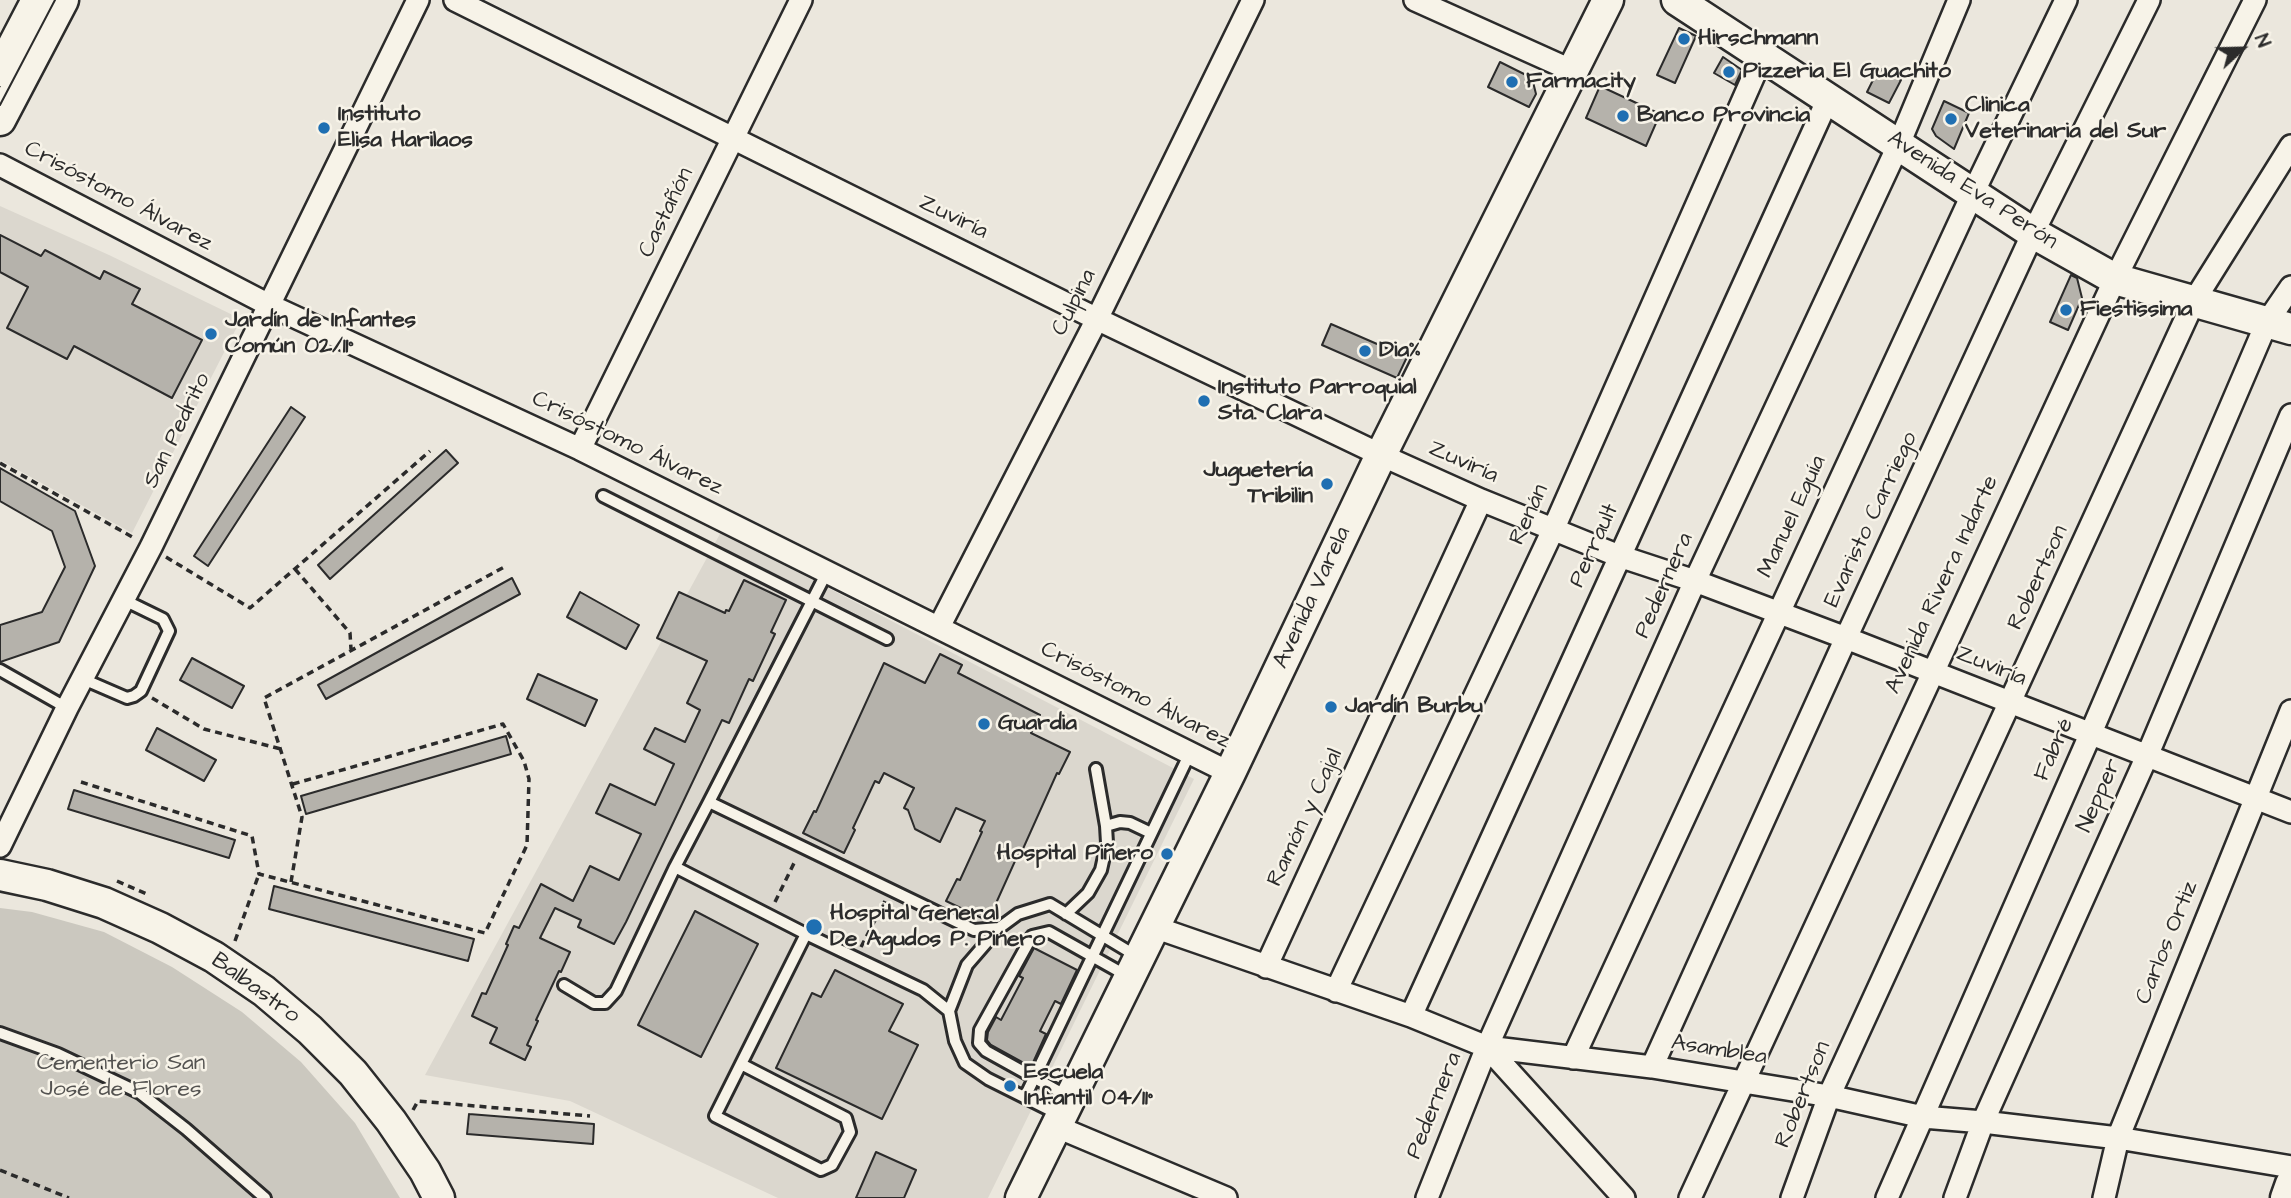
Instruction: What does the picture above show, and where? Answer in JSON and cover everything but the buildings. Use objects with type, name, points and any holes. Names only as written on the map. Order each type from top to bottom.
[{"type":"main road","points":[[0,71],[37,0]]},
{"type":"main road","points":[[0,120],[64,0]]},
{"type":"main road","name":"Avenida Varela","points":[[1021,1198],[1230,773],[1381,455],[1608,0]]},
{"type":"main road","name":"Avenida Eva Perón","points":[[1677,0],[2033,233],[2115,278],[2279,326]]},
{"type":"main road","name":"Balbastro","points":[[0,875],[47,885],[104,903],[160,928],[214,957],[264,991],[310,1030],[353,1073],[391,1121],[425,1171],[439,1198]]},
{"type":"main road","points":[[2286,1198],[2291,1184]]},
{"type":"street","name":"San Pedrito","points":[[0,846],[122,599],[151,547],[418,0]]},
{"type":"street","name":"Zuviría","points":[[455,0],[1097,319],[1481,500],[1619,556],[1778,612],[2291,812]]},
{"type":"street","name":"Castañón","points":[[580,449],[801,0]]},
{"type":"street","name":"Culpina","points":[[939,627],[1097,319],[1253,0]]},
{"type":"street","points":[[1415,0],[1573,71]]},
{"type":"street","name":"Pedernera","points":[[1427,1198],[1487,1047],[1695,581],[1899,144],[1959,0]]},
{"type":"street","name":"Manuel Eguía","points":[[1573,1058],[1973,192],[2066,0]]},
{"type":"street","name":"Evaristo Carriego","points":[[1652,1067],[2033,233],[2149,0]]},
{"type":"street","name":"Avenida Rivera Indarte","points":[[1690,1198],[2115,278],[2255,0]]},
{"type":"street","name":"Renán","points":[[1336,991],[1553,530],[1762,57]]},
{"type":"street","name":"Perrault","points":[[1411,1016],[1828,99]]},
{"type":"street","name":"Robertson","points":[[1792,1198],[1829,1096],[2194,301],[2291,146]]},
{"type":"street","name":"Crisóstomo Álvarez","points":[[0,165],[269,305],[580,449],[1230,773]]},
{"type":"street","name":"Fabré","points":[[1887,1198],[2090,735],[2279,326],[2291,287]]},
{"type":"street","name":"Nepper","points":[[1955,1198],[1983,1122],[2147,756],[2291,415]]},
{"type":"street","name":"Ramón y Cajal","points":[[1266,967],[1481,500]]},
{"type":"street","name":"Carlos Ortiz","points":[[2104,1198],[2118,1138],[2291,711]]},
{"type":"street","name":"Asamblea","points":[[1154,927],[1411,1016],[1487,1047],[1652,1067],[1829,1096],[1923,1117],[2118,1138],[2291,1167]]},
{"type":"street","points":[[1487,1047],[1624,1198]]},
{"type":"street","points":[[1062,1113],[1226,1198]]},
{"type":"lane","points":[[603,496],[887,639]]},
{"type":"lane","points":[[564,985],[594,1003],[605,1003],[616,991],[675,867],[827,572]]},
{"type":"lane","points":[[83,679],[127,698],[141,691],[169,631],[163,619],[122,599]]},
{"type":"lane","points":[[0,670],[67,708]]},
{"type":"lane","points":[[1025,1097],[1189,753]]},
{"type":"lane","points":[[1066,914],[1088,893],[1101,870],[1107,843],[1096,769]]},
{"type":"lane","points":[[709,802],[974,930],[999,928]]},
{"type":"lane","points":[[1106,826],[1120,822],[1130,823],[1152,833]]},
{"type":"lane","points":[[675,867],[923,990],[948,1011]]},
{"type":"lane","points":[[1062,1113],[988,1079],[965,1063],[955,1041],[948,1011],[967,965],[999,928],[1018,914],[1049,904],[1102,935],[1133,967]]},
{"type":"lane","points":[[1062,1113],[1033,1078],[986,1051],[979,1043],[980,1030],[1032,936],[1049,932],[1091,956],[1133,967]]},
{"type":"lane","points":[[741,1064],[846,1118],[850,1132],[832,1165],[821,1170],[715,1116],[741,1064],[806,934]]},
{"type":"lane","points":[[0,1033],[58,1054],[140,1093],[265,1198]]},
{"type":"path","points":[[0,463],[151,547],[250,608],[430,451]]},
{"type":"path","points":[[291,882],[302,817],[264,698],[506,566]]},
{"type":"path","points":[[295,569],[351,633],[351,649]]},
{"type":"path","points":[[152,698],[204,729],[281,749]]},
{"type":"path","points":[[259,874],[485,933],[527,845],[530,779],[524,761],[503,724],[293,784]]},
{"type":"path","points":[[81,782],[252,836],[259,874],[235,942]]},
{"type":"path","points":[[768,915],[802,847]]},
{"type":"path","points":[[855,958],[890,890]]},
{"type":"path","points":[[410,1115],[418,1101],[590,1116]]},
{"type":"path","points":[[0,1170],[69,1198]]},
{"type":"shaded area","points":[[0,206],[241,319],[132,533],[0,460]]},
{"type":"shaded area","name":"Hospital General De Agudos P. Pińero","points":[[721,532],[1194,779],[988,1198],[778,1198],[570,1101],[425,1075]]},
{"type":"green space","name":"Cementerio San José de Flores","points":[[0,908],[32,912],[104,932],[172,967],[242,1012],[301,1062],[355,1123],[400,1198],[0,1198]]},
{"type":"tram line","points":[[0,105],[55,0]]},
{"type":"place","name":"Hirschmann","points":[[1684,39]]},
{"type":"place","name":"Pizzeria El Guachito","points":[[1729,72]]},
{"type":"place","name":"Farmacity","points":[[1512,82]]},
{"type":"place","name":"Banco Provincia","points":[[1623,116]]},
{"type":"place","name":"Clinica Veterinaria del Sur","points":[[1951,119]]},
{"type":"place","name":"Instituto Elisa Harilaos","points":[[324,128]]},
{"type":"place","name":"Fiestissima","points":[[2066,310]]},
{"type":"place","name":"Jardín de Infantes Común 02/11°","points":[[211,334]]},
{"type":"place","name":"Dia%","points":[[1365,351]]},
{"type":"place","name":"Instituto Parroquial Sta. Clara","points":[[1204,401]]},
{"type":"place","name":"Juguetería Tribilin","points":[[1327,484]]},
{"type":"place","name":"Jardín Burbu","points":[[1331,707]]},
{"type":"place","name":"Guardia","points":[[984,724]]},
{"type":"place","name":"Hospital Piñero","points":[[1167,854]]},
{"type":"place","name":"Hospital General De Agudos P. Pińero","points":[[814,927]]},
{"type":"place","name":"Escuela Infantil 04/11°","points":[[1010,1086]]}]
